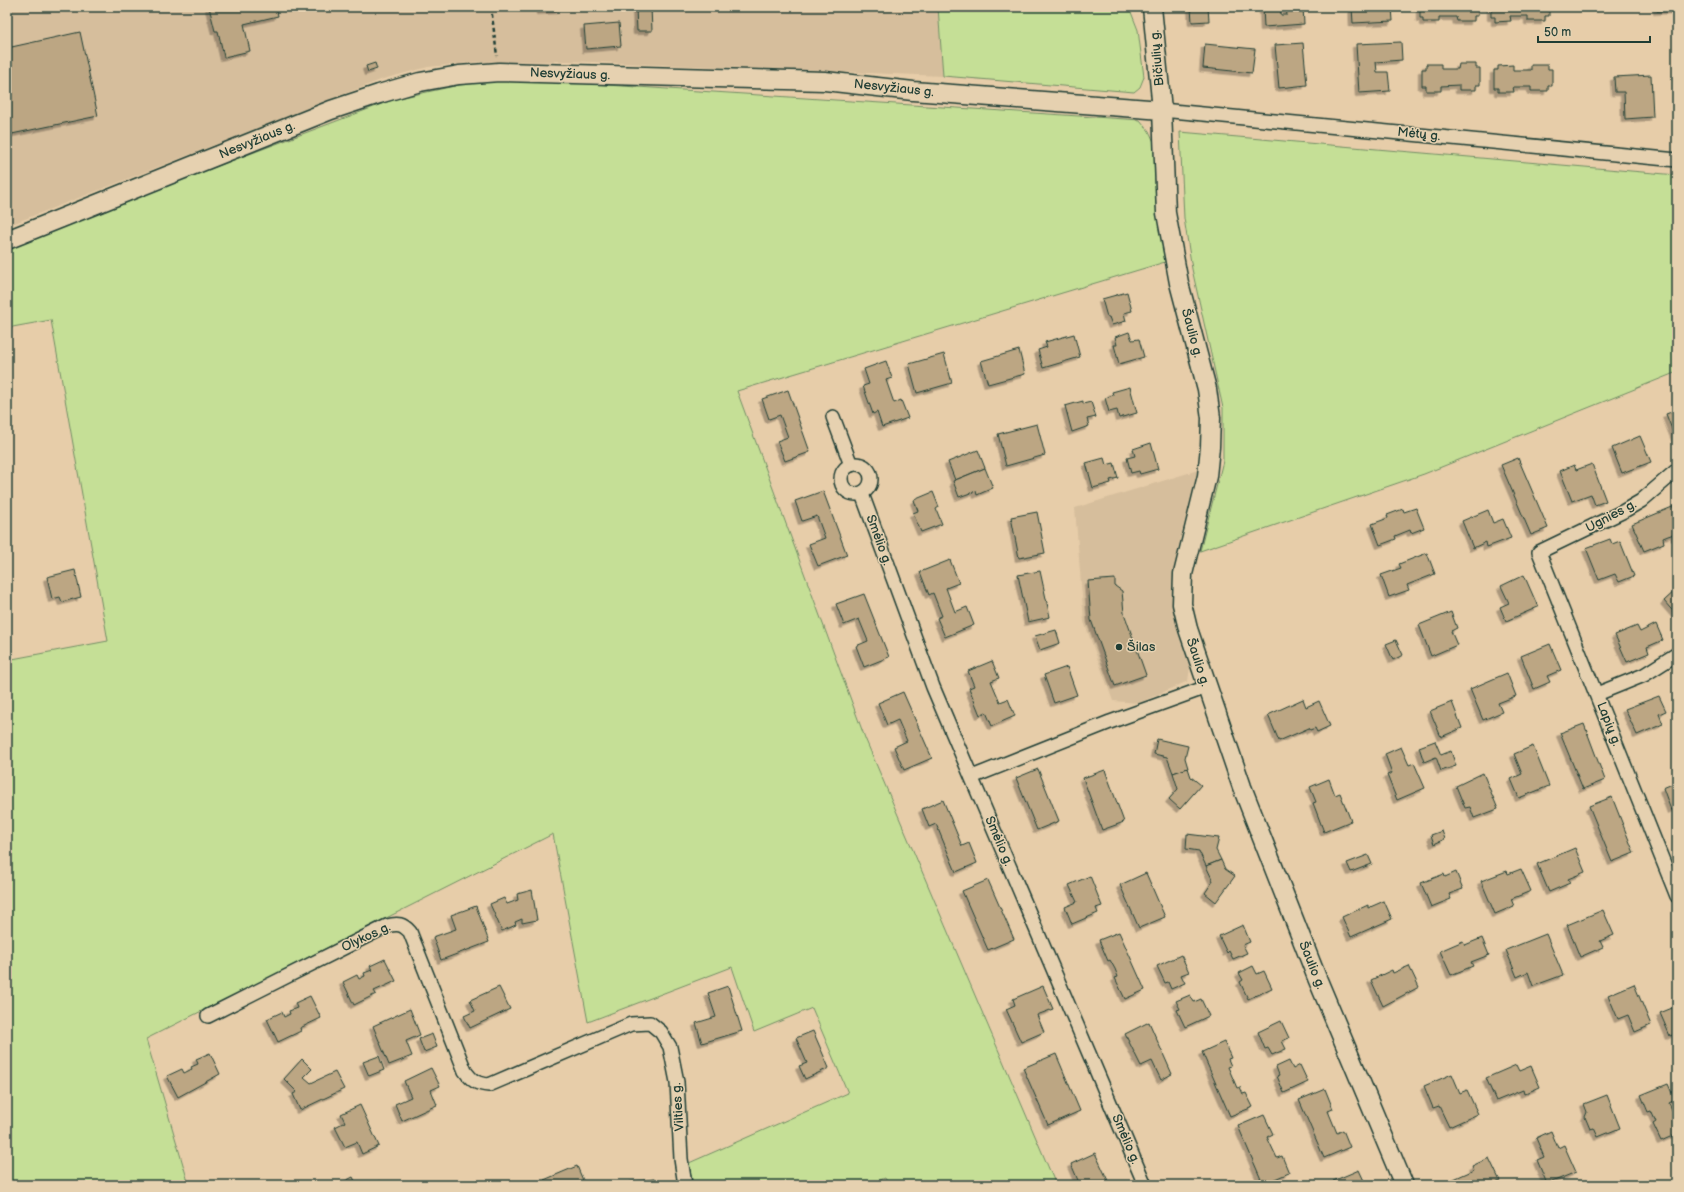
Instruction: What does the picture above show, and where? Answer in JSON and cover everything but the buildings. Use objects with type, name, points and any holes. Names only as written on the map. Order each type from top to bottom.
[{"type":"street","name":"Bičiulių g.","points":[[1152,7],[1162,110]]},
{"type":"street","name":"Nesvyžiaus g.","points":[[7,240],[358,101],[420,82],[459,75],[499,72],[824,81],[913,91],[1162,110]]},
{"type":"street","name":"Mėtų g.","points":[[1162,110],[1677,160]]},
{"type":"street","name":"Šaulio g.","points":[[1162,110],[1166,212],[1171,244],[1179,283],[1207,389],[1211,418],[1207,476],[1183,574],[1182,604],[1188,629],[1207,688],[1242,787],[1317,978],[1404,1185]]},
{"type":"street","points":[[833,417],[851,465]]},
{"type":"street","points":[[858,464],[865,467],[870,474],[871,482],[868,489],[862,494],[850,494],[841,485],[842,473],[851,465],[858,464]]},
{"type":"street","name":"Ugnies g.","points":[[1539,552],[1624,512],[1641,501],[1677,470]]},
{"type":"street","name":"Smėlio g.","points":[[862,494],[933,687],[1145,1185]]},
{"type":"street","name":"Lapių g.","points":[[1539,552],[1677,896]]},
{"type":"street","points":[[1597,694],[1644,675],[1677,654]]},
{"type":"street","points":[[972,778],[1110,722],[1207,688]]},
{"type":"street","name":"Olykos g.","points":[[208,1016],[387,926],[396,924],[404,925],[410,932],[466,1072],[477,1084],[489,1085],[631,1024],[650,1022],[662,1032]]},
{"type":"street","name":"Vilties g.","points":[[662,1032],[670,1047],[677,1082],[681,1159],[685,1185]]},
{"type":"path","points":[[491,7],[499,72]]},
{"type":"shaded area","points":[[7,7],[938,7],[943,76],[567,61],[480,62],[428,67],[383,79],[7,226]]},
{"type":"shaded area","points":[[1198,470],[1177,552],[1174,591],[1190,668],[1188,681],[1139,703],[1113,701],[1084,622],[1075,508]]},
{"type":"green space","points":[[938,7],[1129,7],[1138,30],[1144,77],[1140,87],[1134,92],[943,76]]},
{"type":"green space","points":[[515,79],[1140,120],[1149,131],[1154,142],[1156,206],[1165,262],[737,391],[865,738],[1056,1185],[889,1185],[885,1178],[868,1185],[693,1185],[689,1163],[848,1093],[812,1008],[754,1032],[732,967],[588,1022],[553,834],[146,1039],[189,1185],[7,1185],[7,660],[108,641],[51,320],[7,328],[7,250],[162,187],[395,99],[459,85]]},
{"type":"green space","points":[[1180,132],[1677,175],[1677,372],[1424,474],[1200,551],[1223,461],[1223,408],[1192,269],[1184,218]]},
{"type":"place","name":"Šilas","points":[[1119,647]]}]
